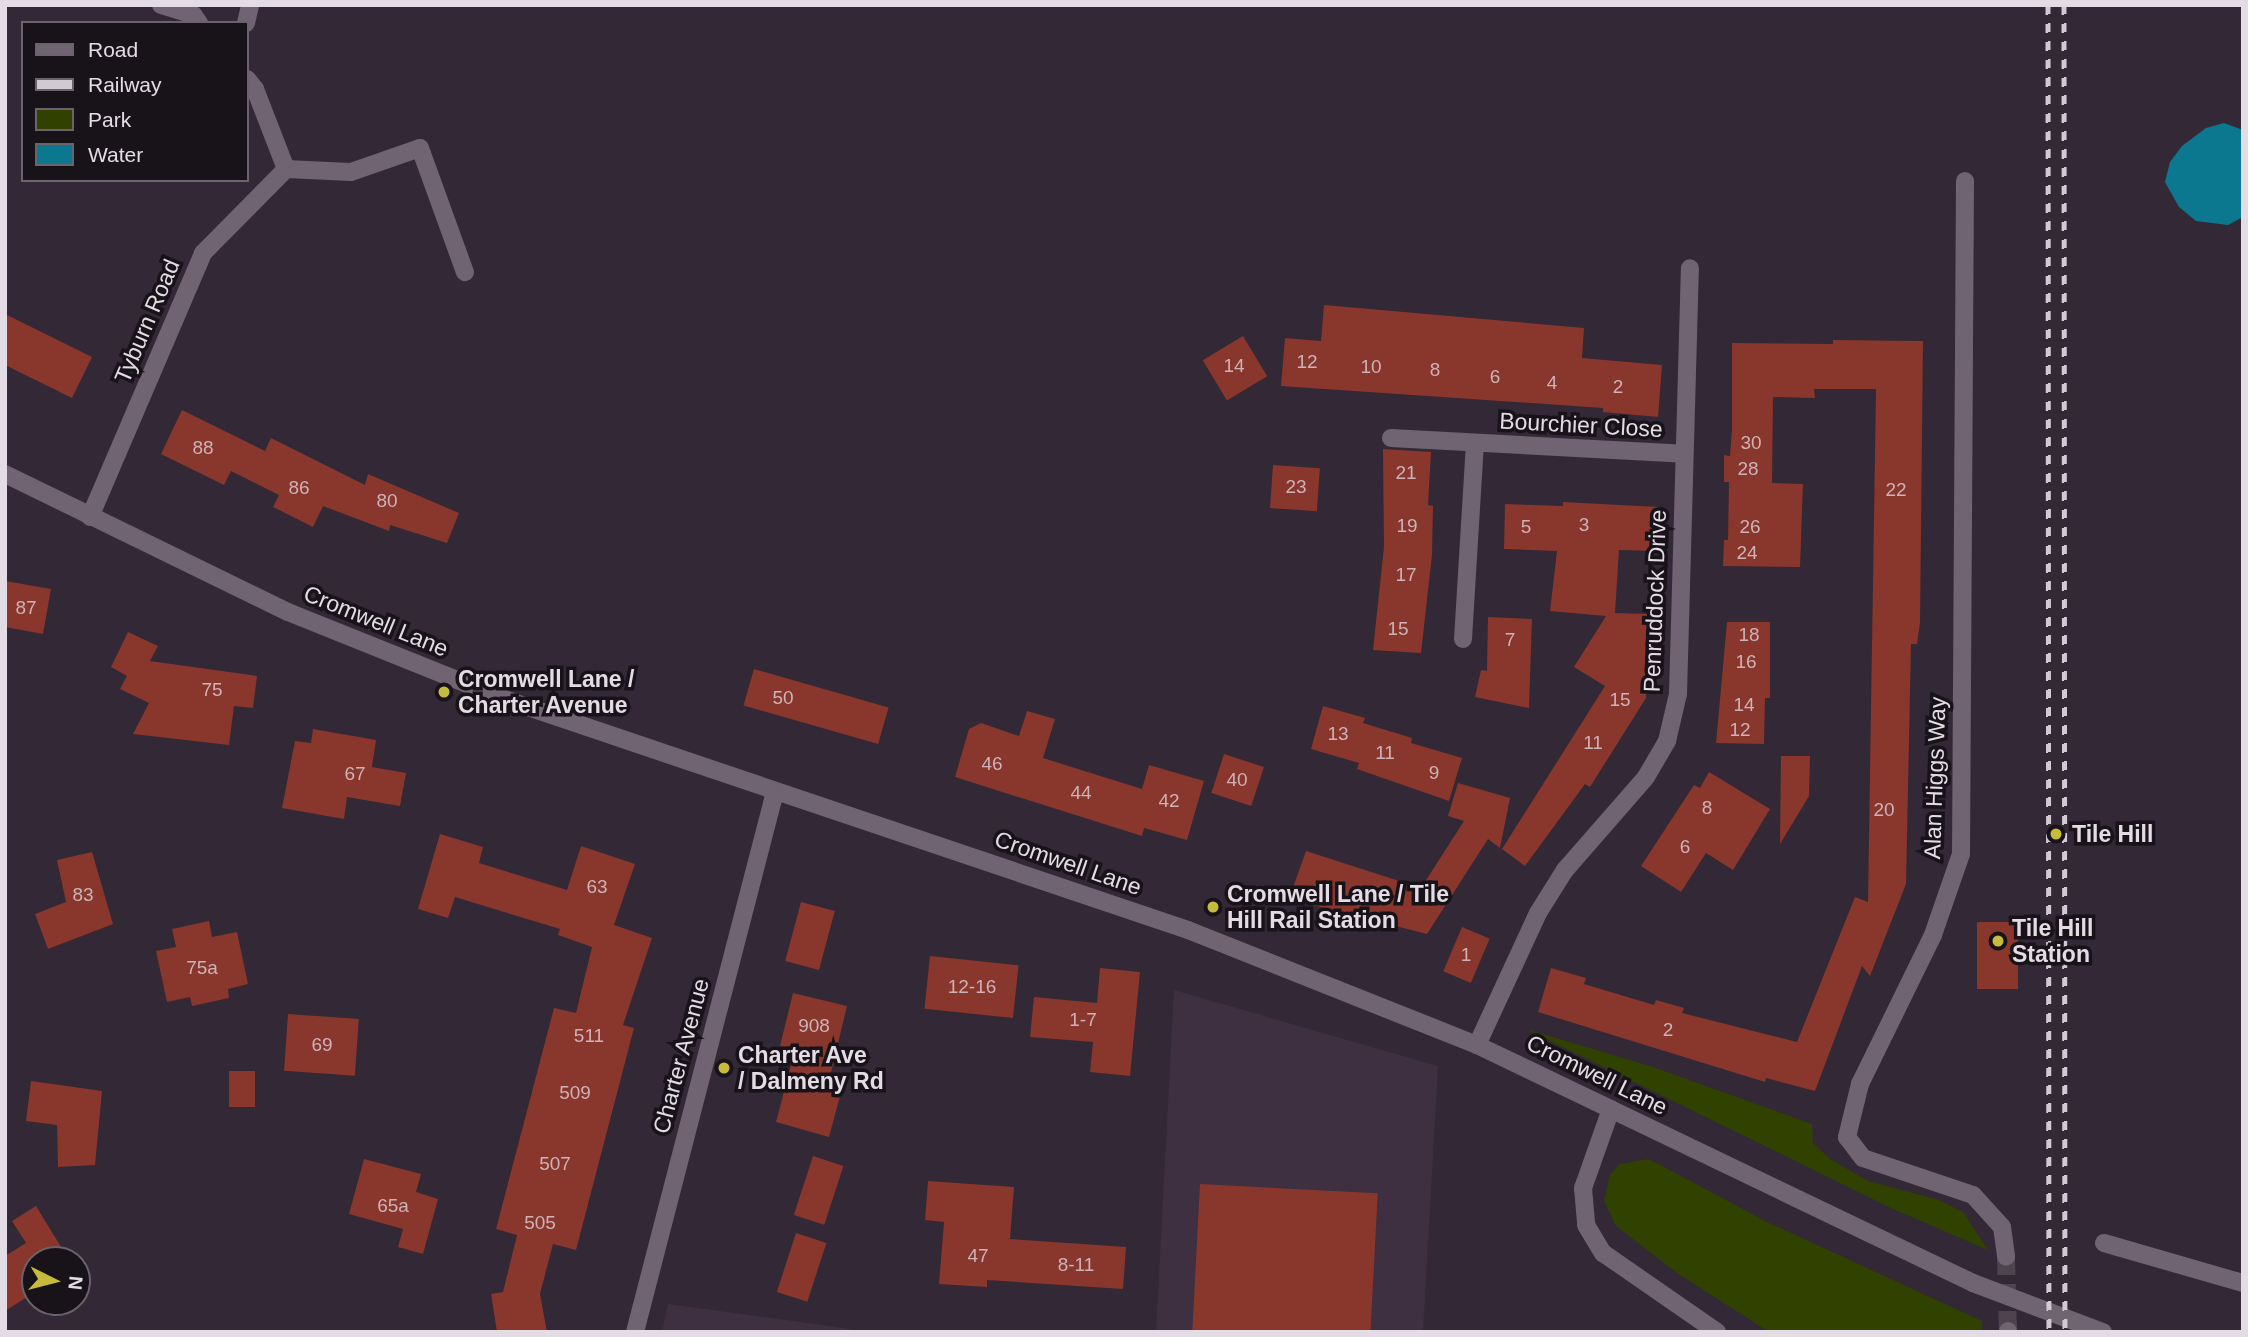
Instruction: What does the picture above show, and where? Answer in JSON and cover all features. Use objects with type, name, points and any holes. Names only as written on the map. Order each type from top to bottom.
[{"type":"street","points":[[161,5],[192,15],[197,21]]},
{"type":"street","points":[[248,80],[255,89],[286,169],[351,172],[420,148],[465,272]]},
{"type":"street","name":"Tyburn Road","points":[[90,517],[203,253],[286,169]]},
{"type":"street","name":"Alan Higgs Way","points":[[1965,181],[1961,854],[1933,935],[1860,1084],[1847,1137],[1863,1158],[1973,1195],[2002,1227],[2006,1257]]},
{"type":"street","name":"Penruddock Drive","points":[[1477,1045],[1538,913],[1564,870],[1646,777],[1667,741],[1678,694],[1690,268]]},
{"type":"street","name":"Bourchier Close","points":[[1391,439],[1684,454]]},
{"type":"street","name":"Bourchier Close","points":[[1464,639],[1475,445]]},
{"type":"street","name":"Cromwell Lane","points":[[5,474],[288,612],[478,689],[1188,930],[1477,1045],[1973,1283],[2103,1332]]},
{"type":"street","name":"Charter Avenue","points":[[635,1332],[775,792]]},
{"type":"street","points":[[1611,1109],[1583,1188],[1586,1226],[1603,1253],[1717,1332]]},
{"type":"street","points":[[2104,1242],[2243,1283]]},
{"type":"shaded area","points":[[1174,990],[1438,1066],[1423,1332],[1156,1332]]},
{"type":"shaded area","points":[[668,1304],[823,1325],[867,1332],[662,1332]]},
{"type":"green space","points":[[1526,1029],[1653,1067],[1812,1124],[1813,1143],[1830,1159],[1868,1181],[1939,1200],[1963,1212],[1988,1250],[1893,1209]]},
{"type":"green space","points":[[1649,1159],[1767,1222],[1982,1321],[1982,1332],[1769,1332],[1677,1273],[1616,1226],[1604,1201],[1610,1175],[1619,1164]]},
{"type":"water","points":[[2224,123],[2243,130],[2243,217],[2228,225],[2196,221],[2179,207],[2165,182],[2170,162],[2182,146],[2206,128]]},
{"type":"building","points":[[1324,305],[1584,328],[1582,358],[1662,365],[1658,417],[1603,412],[1603,408],[1281,386],[1285,338],[1321,341]]},
{"type":"building","points":[[5,314],[92,357],[72,398],[5,365]]},
{"type":"building","points":[[1243,336],[1267,376],[1227,400],[1203,360]]},
{"type":"building","points":[[1833,340],[1923,341],[1920,623],[1917,644],[1911,644],[1906,884],[1870,976],[1862,966],[1815,1091],[1766,1078],[1765,1082],[1538,1012],[1551,968],[1586,978],[1584,984],[1654,1005],[1656,1000],[1684,1008],[1682,1013],[1797,1042],[1855,897],[1868,902],[1876,389],[1814,389],[1815,398],[1773,397],[1772,483],[1803,484],[1800,567],[1723,566],[1724,540],[1728,540],[1729,482],[1724,482],[1724,455],[1730,456],[1732,429],[1732,343],[1833,344]]},
{"type":"building","points":[[182,410],[265,451],[271,438],[365,485],[368,474],[459,513],[447,543],[390,525],[389,531],[323,506],[313,527],[273,507],[279,495],[231,471],[224,485],[161,454]]},
{"type":"building","points":[[1383,449],[1431,452],[1428,505],[1433,506],[1432,555],[1421,653],[1373,650],[1384,547]]},
{"type":"building","points":[[1273,465],[1320,468],[1317,511],[1270,508]]},
{"type":"building","points":[[1563,502],[1658,507],[1657,551],[1619,550],[1615,613],[1649,614],[1646,698],[1590,787],[1585,784],[1525,866],[1502,849],[1605,686],[1574,667],[1606,616],[1550,611],[1557,551],[1504,549],[1505,504],[1563,506]]},
{"type":"building","points":[[5,581],[51,589],[43,634],[5,627]]},
{"type":"building","points":[[1488,617],[1532,619],[1529,708],[1475,697],[1481,670],[1487,671]]},
{"type":"building","points":[[1727,622],[1770,622],[1770,698],[1765,698],[1764,744],[1716,743]]},
{"type":"building","points":[[128,632],[158,646],[150,661],[257,676],[253,708],[234,706],[229,745],[133,734],[149,703],[120,689],[127,676],[111,667]]},
{"type":"building","points":[[754,669],[889,708],[878,744],[744,706]]},
{"type":"building","points":[[1323,706],[1365,718],[1363,723],[1412,738],[1411,743],[1462,758],[1449,801],[1357,769],[1359,763],[1311,749]]},
{"type":"building","points":[[1027,711],[1055,719],[1043,758],[1142,789],[1149,765],[1204,781],[1187,840],[1144,828],[1142,836],[955,777],[969,729],[981,723],[1019,736]]},
{"type":"building","points":[[313,729],[376,740],[372,767],[406,773],[400,806],[347,797],[344,819],[282,808],[295,741],[311,743]]},
{"type":"building","points":[[1224,754],[1264,767],[1251,806],[1211,793]]},
{"type":"building","points":[[1781,756],[1810,756],[1809,796],[1780,844]]},
{"type":"building","points":[[1709,772],[1770,809],[1733,870],[1706,853],[1681,892],[1641,866],[1694,785],[1700,788]]},
{"type":"building","points":[[1458,783],[1510,798],[1500,848],[1488,839],[1427,934],[1289,899],[1306,851],[1421,888],[1464,821],[1448,816]]},
{"type":"building","points":[[440,834],[483,847],[479,863],[567,890],[581,846],[635,864],[614,925],[652,938],[623,1025],[634,1028],[576,1250],[553,1244],[540,1294],[547,1332],[497,1332],[491,1294],[503,1292],[517,1235],[496,1229],[554,1008],[576,1013],[592,947],[558,935],[560,929],[455,897],[448,918],[418,909]]},
{"type":"building","points":[[92,852],[113,924],[48,949],[35,914],[66,902],[57,860]]},
{"type":"building","points":[[801,902],[835,911],[819,970],[785,961]]},
{"type":"building","points":[[209,921],[212,937],[237,932],[248,984],[228,989],[229,998],[192,1006],[190,997],[167,1002],[156,951],[176,947],[172,929]]},
{"type":"building","name":"Tile Hill Station","points":[[1977,922],[2018,922],[2018,989],[1977,989]]},
{"type":"building","points":[[1462,927],[1490,939],[1471,983],[1443,971]]},
{"type":"building","points":[[930,956],[1019,965],[1013,1018],[924,1009]]},
{"type":"building","points":[[1100,968],[1140,972],[1130,1076],[1090,1072],[1093,1042],[1030,1037],[1034,997],[1097,1003]]},
{"type":"building","points":[[793,993],[847,1006],[829,1081],[843,1085],[829,1137],[776,1122],[795,1050],[780,1046]]},
{"type":"building","points":[[288,1014],[359,1019],[355,1076],[284,1071]]},
{"type":"building","points":[[229,1071],[255,1071],[255,1107],[229,1107]]},
{"type":"building","points":[[31,1081],[102,1091],[95,1165],[58,1167],[57,1125],[26,1121]]},
{"type":"building","points":[[813,1156],[843,1166],[824,1225],[794,1215]]},
{"type":"building","points":[[364,1159],[421,1174],[416,1192],[438,1199],[423,1254],[398,1247],[403,1229],[349,1214]]},
{"type":"building","points":[[928,1181],[1014,1187],[1010,1239],[1126,1247],[1123,1289],[987,1280],[987,1287],[939,1284],[944,1222],[925,1220]]},
{"type":"building","points":[[1200,1184],[1378,1193],[1370,1332],[1192,1332]]},
{"type":"building","points":[[36,1206],[60,1246],[21,1246],[26,1243],[12,1221]]},
{"type":"building","points":[[796,1233],[826,1243],[807,1302],[777,1292]]},
{"type":"building","points":[[21,1246],[21,1301],[5,1311],[5,1256]]},
{"type":"tunnel","points":[[2006,1257],[2008,1331]]},
{"type":"railway","points":[[2048,5],[2049,1332]]},
{"type":"railway","points":[[2064,5],[2065,1332]]},
{"type":"place","name":"Cromwell Lane / Charter Avenue","points":[[444,692]]},
{"type":"place","name":"Tile Hill","points":[[2056,834]]},
{"type":"place","name":"Cromwell Lane / Tile Hill Rail Station","points":[[1213,907]]},
{"type":"place","name":"Tile Hill Station","points":[[1998,941]]},
{"type":"place","name":"Charter Ave / Dalmeny Rd","points":[[724,1068]]}]
